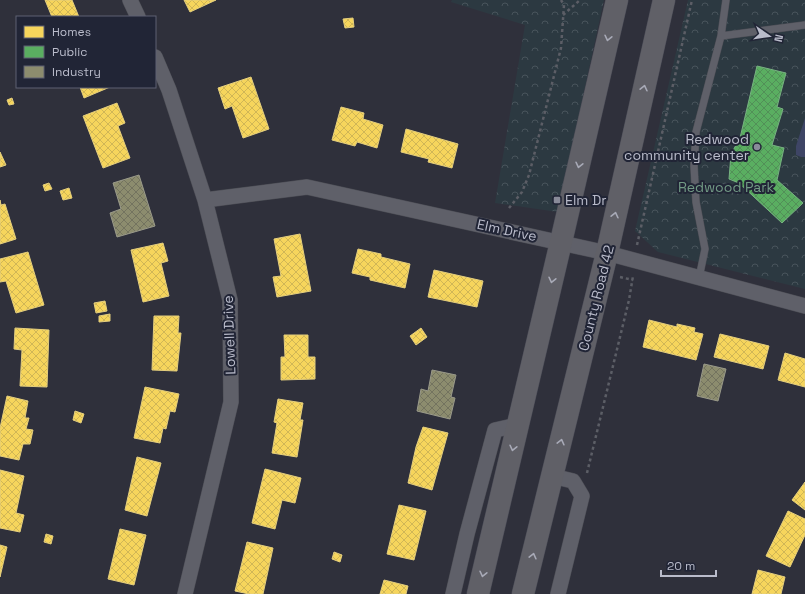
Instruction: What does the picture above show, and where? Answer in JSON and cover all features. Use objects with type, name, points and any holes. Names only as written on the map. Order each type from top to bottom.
[{"type":"highway","points":[[478,594],[616,0]]},
{"type":"highway","name":"County Road 42","points":[[523,594],[607,253],[664,0]]},
{"type":"street","points":[[130,0],[138,16]]},
{"type":"street","name":"Lowell Drive","points":[[156,59],[169,90],[205,200],[230,300],[231,402],[185,594]]},
{"type":"street","name":"Elm Drive","points":[[205,200],[307,187],[561,242],[805,306]]},
{"type":"street","points":[[453,594],[467,534],[495,430],[518,425]]},
{"type":"street","points":[[552,476],[574,481],[582,496],[558,594]]},
{"type":"lane","points":[[699,278],[705,249],[696,202],[694,166],[696,132],[721,36],[726,0]]},
{"type":"lane","points":[[721,36],[805,25]]},
{"type":"path","points":[[509,208],[522,192],[529,175],[561,48],[564,5],[561,0]]},
{"type":"path","points":[[563,15],[580,0]]},
{"type":"path","points":[[582,496],[629,300],[633,280],[634,260],[692,0]]},
{"type":"green space","points":[[452,0],[604,0],[558,212],[495,203],[525,25],[451,2]]},
{"type":"green space","name":"Redwood Park","points":[[688,0],[805,0],[805,289],[658,252],[635,231]]},
{"type":"water","points":[[805,118],[805,157],[801,157],[796,155],[796,146]]},
{"type":"building: Homes","points":[[45,0],[72,0],[79,16],[52,16]]},
{"type":"building: Homes","points":[[184,0],[216,0],[190,12]]},
{"type":"building: Homes","points":[[353,18],[354,27],[345,28],[343,19]]},
{"type":"building: Homes","points":[[251,77],[269,129],[243,138],[232,106],[225,109],[218,88]]},
{"type":"building: Homes","points":[[80,88],[108,88],[84,98]]},
{"type":"building: Homes","points":[[12,98],[14,104],[9,105],[7,100]]},
{"type":"building: Homes","points":[[117,103],[125,123],[118,126],[130,158],[103,168],[83,116]]},
{"type":"building: Homes","points":[[341,107],[364,113],[363,119],[383,125],[377,148],[357,142],[355,146],[332,140]]},
{"type":"building: Homes","points":[[406,129],[458,144],[452,168],[428,162],[429,159],[401,152]]},
{"type":"building: Homes","points":[[0,152],[6,165],[0,167]]},
{"type":"building: Homes","points":[[49,183],[52,189],[45,191],[43,185]]},
{"type":"building: Homes","points":[[69,188],[72,198],[63,200],[60,191]]},
{"type":"building: Homes","points":[[0,200],[1,205],[5,204],[16,239],[0,244]]},
{"type":"building: Homes","points":[[300,234],[311,291],[277,297],[273,277],[281,276],[274,239]]},
{"type":"building: Homes","points":[[163,243],[168,261],[161,263],[169,296],[143,302],[131,250]]},
{"type":"building: Homes","points":[[358,249],[381,254],[381,257],[410,264],[405,288],[370,280],[370,277],[352,273]]},
{"type":"building: Homes","points":[[28,252],[44,305],[16,313],[6,281],[0,282],[0,259]]},
{"type":"building: Homes","points":[[434,270],[483,281],[477,307],[428,297]]},
{"type":"building: Homes","points":[[105,301],[107,311],[96,313],[94,303]]},
{"type":"building: Homes","points":[[110,314],[110,321],[99,322],[99,316]]},
{"type":"building: Homes","points":[[154,316],[179,316],[178,333],[181,333],[177,371],[152,370]]},
{"type":"building: Homes","points":[[649,320],[677,327],[677,324],[695,328],[694,332],[703,334],[696,360],[643,347]]},
{"type":"building: Homes","points":[[15,328],[49,330],[47,387],[20,386],[22,350],[14,349]]},
{"type":"building: Homes","points":[[421,328],[427,337],[416,345],[410,336]]},
{"type":"building: Homes","points":[[720,334],[769,346],[763,369],[714,357]]},
{"type":"building: Homes","points":[[284,335],[308,335],[308,357],[315,357],[315,379],[281,380],[281,357],[285,357]]},
{"type":"building: Homes","points":[[785,353],[805,359],[805,387],[778,380]]},
{"type":"building: Homes","points":[[145,387],[179,394],[175,412],[170,411],[166,429],[163,428],[160,443],[134,438]]},
{"type":"building: Homes","points":[[7,396],[28,401],[25,418],[29,418],[26,429],[33,430],[30,444],[23,444],[19,460],[0,456],[0,428]]},
{"type":"building: Homes","points":[[278,399],[303,403],[300,420],[303,420],[297,457],[272,453],[277,423],[274,422]]},
{"type":"building: Homes","points":[[75,411],[84,414],[81,423],[73,420]]},
{"type":"building: Homes","points":[[423,427],[448,433],[432,490],[408,483],[416,447]]},
{"type":"building: Homes","points":[[137,457],[161,463],[147,516],[125,510]]},
{"type":"building: Homes","points":[[265,469],[301,478],[295,503],[282,500],[275,529],[252,523]]},
{"type":"building: Homes","points":[[0,470],[24,476],[16,513],[24,515],[20,532],[0,528]]},
{"type":"building: Homes","points":[[805,482],[805,510],[792,500]]},
{"type":"building: Homes","points":[[399,505],[426,511],[414,560],[387,554]]},
{"type":"building: Homes","points":[[788,511],[805,519],[805,535],[790,567],[766,556]]},
{"type":"building: Homes","points":[[120,529],[146,535],[134,585],[108,579]]},
{"type":"building: Homes","points":[[46,534],[53,536],[51,544],[44,542]]},
{"type":"building: Homes","points":[[247,542],[273,548],[263,594],[249,594],[235,591]]},
{"type":"building: Homes","points":[[0,545],[7,547],[0,577]]},
{"type":"building: Homes","points":[[334,552],[342,555],[340,562],[332,559]]},
{"type":"building: Homes","points":[[758,570],[785,577],[781,594],[752,594]]},
{"type":"building: Homes","points":[[384,580],[408,586],[406,594],[380,594]]},
{"type":"building: Public","name":"Redwood community center","points":[[757,66],[786,73],[777,107],[783,109],[772,145],[784,148],[777,180],[803,203],[782,223],[739,183],[729,179],[731,154],[740,138]]},
{"type":"building: Industry","points":[[139,175],[155,226],[117,237],[110,213],[121,209],[113,183]]},
{"type":"building: Industry","points":[[704,364],[726,369],[718,401],[697,396]]},
{"type":"building: Industry","points":[[432,370],[456,375],[451,397],[455,398],[450,419],[417,411],[421,389],[428,391]]},
{"type":"place","name":"Redwood community center","points":[[757,147]]},
{"type":"place","name":"Elm Dr","points":[[557,200]]}]
